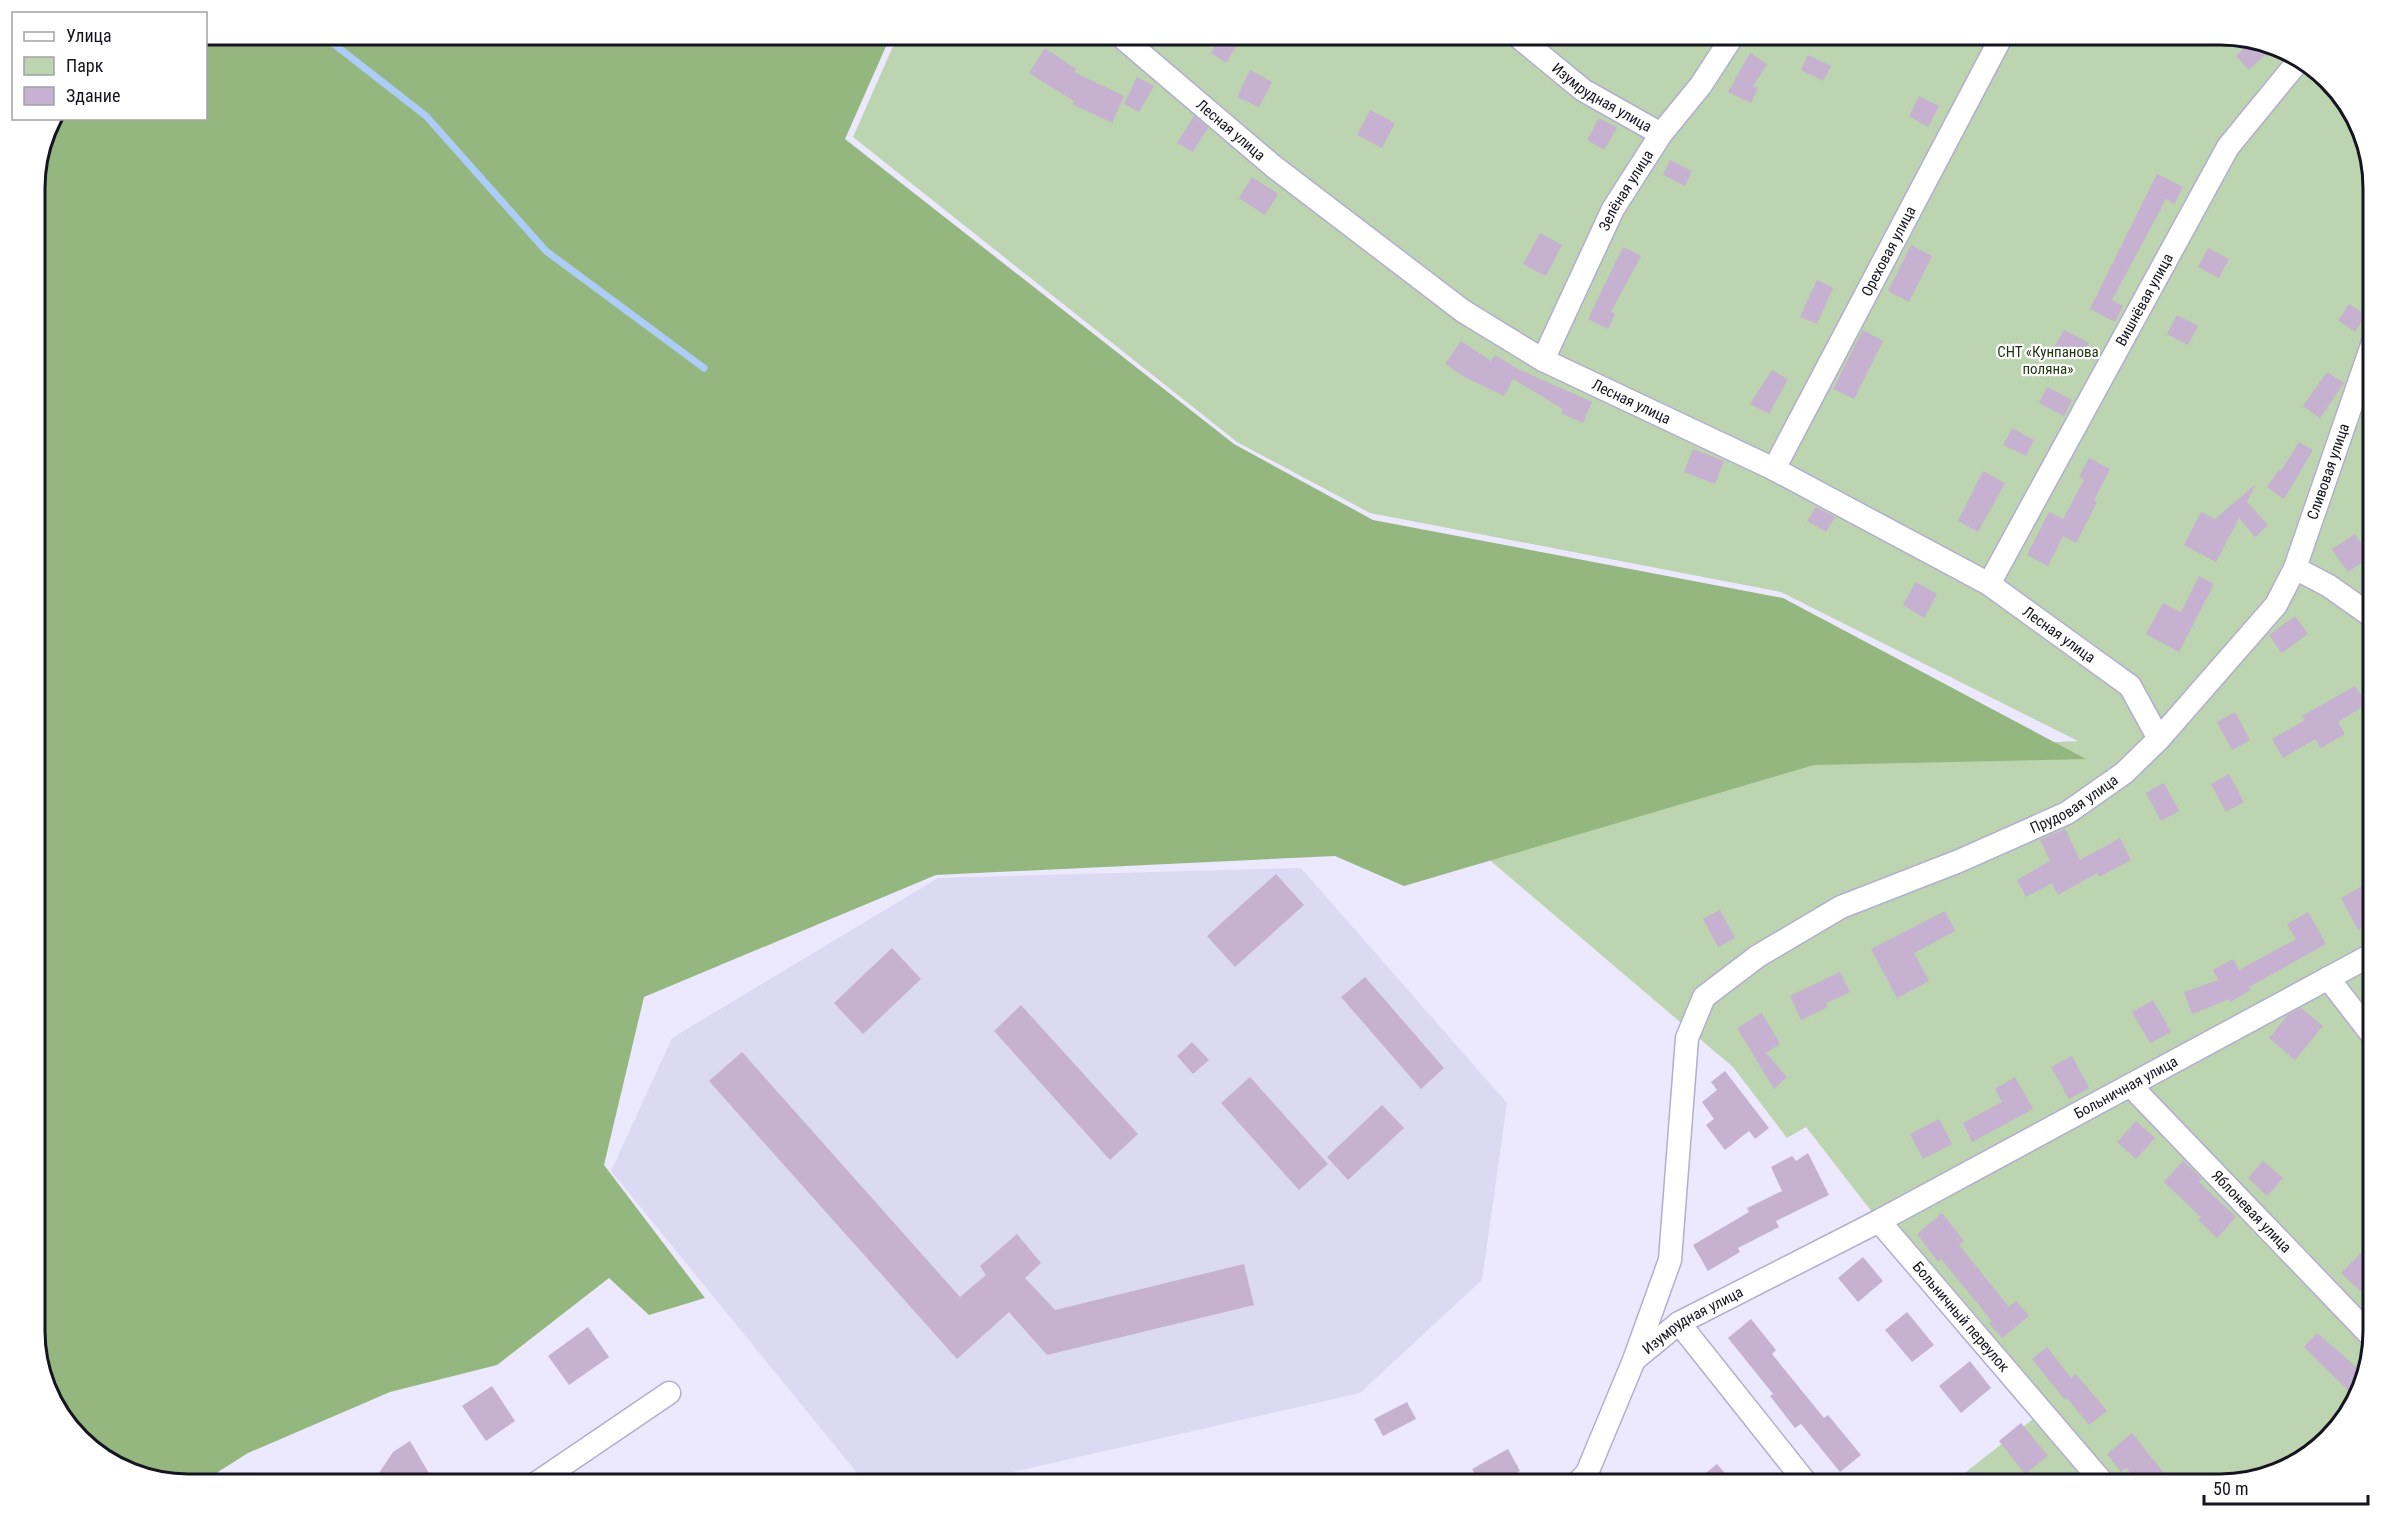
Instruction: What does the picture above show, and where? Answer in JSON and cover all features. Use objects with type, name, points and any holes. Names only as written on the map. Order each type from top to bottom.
[{"type":"street","name":"Лесная улица","points":[[1131,45],[1273,166],[1463,311],[1543,360],[1774,469],[1989,584],[2130,686],[2159,739]]},
{"type":"street","name":"Изумрудная улица","points":[[1528,45],[1583,90],[1661,134]]},
{"type":"street","name":"Зелёная улица","points":[[1543,360],[1613,209],[1661,134],[1701,85],[1727,45]]},
{"type":"street","name":"Ореховая улица","points":[[1774,469],[1997,45]]},
{"type":"street","name":"Вишнёвая улица","points":[[1989,584],[2228,147],[2294,66]]},
{"type":"street","name":"Сливовая улица","points":[[2295,568],[2363,371]]},
{"type":"street","points":[[2295,568],[2329,586],[2363,610]]},
{"type":"street","name":"Прудовая улица","points":[[1634,1360],[1670,1260],[1687,1038],[1704,997],[1758,956],[1841,907],[1959,861],[2067,813],[2124,773],[2159,739],[2276,605],[2295,568]]},
{"type":"street","name":"Больничная улица","points":[[1879,1221],[2363,959]]},
{"type":"street","points":[[2328,978],[2363,1023]]},
{"type":"street","name":"Яблоневая улица","points":[[2131,1086],[2363,1328]]},
{"type":"street","name":"Изумрудная улица","points":[[1586,1474],[1634,1360],[1679,1323],[1879,1221]]},
{"type":"street","name":"Больничный переулок","points":[[1879,1221],[2095,1474]]},
{"type":"street","points":[[1679,1323],[1798,1474]]},
{"type":"street","points":[[551,1474],[669,1393]]},
{"type":"shaded area","points":[[1301,868],[1507,1103],[1482,1280],[1360,1393],[1004,1474],[858,1474],[611,1171],[672,1038],[938,878]]},
{"type":"green space","points":[[207,45],[887,45],[845,139],[1234,444],[1373,520],[1783,598],[2086,759],[1814,765],[1404,886],[1335,856],[936,875],[644,997],[604,1165],[705,1298],[649,1315],[609,1278],[497,1365],[390,1392],[248,1453],[215,1474],[169,1473],[125,1459],[109,1450],[87,1432],[64,1403],[50,1368],[45,1340],[46,169],[50,151],[62,120],[207,120]]},
{"type":"green space","name":"СНТ «Кунпанова поляна»","points":[[894,45],[2220,45],[2239,46],[2266,53],[2299,69],[2314,80],[2328,94],[2348,125],[2360,160],[2363,179],[2363,1331],[2362,1350],[2355,1377],[2339,1410],[2328,1425],[2314,1439],[2283,1459],[2239,1473],[1964,1474],[2042,1412],[1879,1221],[1806,1127],[1787,1138],[1733,1067],[1479,851],[1808,756],[2078,741],[1781,592],[1370,513],[1237,442],[853,137]]},
{"type":"building","points":[[1216,45],[1237,45],[1226,63],[1211,53]]},
{"type":"building","points":[[2245,47],[2267,53],[2249,70],[2236,56]]},
{"type":"building","points":[[1045,48],[1076,69],[1074,72],[1124,96],[1112,123],[1072,104],[1074,101],[1029,73]]},
{"type":"building","points":[[1750,53],[1767,64],[1753,86],[1758,88],[1751,103],[1728,92]]},
{"type":"building","points":[[1808,55],[1831,66],[1823,81],[1801,70]]},
{"type":"building","points":[[1250,70],[1272,82],[1259,107],[1237,97]]},
{"type":"building","points":[[1137,77],[1154,86],[1139,112],[1124,104]]},
{"type":"building","points":[[1919,96],[1939,106],[1928,127],[1909,116]]},
{"type":"building","points":[[1370,110],[1395,123],[1382,148],[1357,135]]},
{"type":"building","points":[[1194,116],[1208,128],[1193,152],[1177,143]]},
{"type":"building","points":[[1599,118],[1617,128],[1604,150],[1587,140]]},
{"type":"building","points":[[1670,160],[1692,171],[1685,186],[1663,175]]},
{"type":"building","points":[[2157,174],[2183,187],[2174,204],[2166,199],[2112,300],[2123,306],[2115,322],[2090,309]]},
{"type":"building","points":[[1252,177],[1278,194],[1265,215],[1239,198]]},
{"type":"building","points":[[1540,233],[1562,245],[1546,276],[1523,264]]},
{"type":"building","points":[[1911,245],[1932,256],[1909,302],[1888,291]]},
{"type":"building","points":[[1623,247],[1641,256],[1611,312],[1615,314],[1608,329],[1588,319]]},
{"type":"building","points":[[2208,248],[2229,259],[2219,278],[2198,267]]},
{"type":"building","points":[[1817,280],[1833,288],[1817,324],[1800,317]]},
{"type":"building","points":[[2349,304],[2363,313],[2363,320],[2355,332],[2338,320]]},
{"type":"building","points":[[2177,315],[2198,326],[2188,345],[2167,334]]},
{"type":"building","points":[[1863,330],[1883,341],[1854,399],[1833,389]]},
{"type":"building","points":[[2064,330],[2089,343],[2080,359],[2055,346]]},
{"type":"building","points":[[1461,341],[1491,361],[1495,355],[1518,369],[1592,402],[1583,423],[1561,413],[1563,409],[1513,379],[1504,396],[1463,376],[1445,364]]},
{"type":"building","points":[[1772,370],[1788,379],[1769,414],[1750,404]]},
{"type":"building","points":[[2327,372],[2344,383],[2320,418],[2303,406]]},
{"type":"building","points":[[2047,387],[2072,400],[2064,416],[2039,403]]},
{"type":"building","points":[[2012,428],[2034,440],[2026,456],[2003,445]]},
{"type":"building","points":[[2299,442],[2313,450],[2284,499],[2267,487],[2279,469],[2281,471]]},
{"type":"building","points":[[1693,449],[1724,461],[1715,484],[1684,472]]},
{"type":"building","points":[[2089,458],[2110,469],[2094,500],[2097,502],[2076,543],[2063,536],[2048,566],[2027,555],[2049,512],[2063,519],[2084,480],[2079,477]]},
{"type":"building","points":[[1983,471],[2005,483],[1978,532],[1958,521]]},
{"type":"building","points":[[2256,484],[2247,502],[2268,525],[2255,537],[2239,518],[2216,562],[2184,545],[2201,512],[2215,519]]},
{"type":"building","points":[[1816,507],[1835,517],[1826,532],[1807,521]]},
{"type":"building","points":[[2355,534],[2363,546],[2363,562],[2348,572],[2332,549]]},
{"type":"building","points":[[2199,576],[2214,584],[2179,652],[2146,634],[2163,603],[2181,612]]},
{"type":"building","points":[[1916,582],[1937,594],[1924,618],[1903,605]]},
{"type":"building","points":[[2295,616],[2308,634],[2282,653],[2269,635]]},
{"type":"building","points":[[2355,686],[2363,698],[2363,706],[2338,722],[2345,734],[2321,748],[2315,739],[2283,758],[2272,739],[2305,720],[2302,716]]},
{"type":"building","points":[[2235,712],[2250,740],[2232,750],[2217,722]]},
{"type":"building","points":[[2229,774],[2244,802],[2226,812],[2211,784]]},
{"type":"building","points":[[2164,783],[2179,811],[2161,821],[2146,793]]},
{"type":"building","points":[[2065,829],[2080,860],[2120,838],[2131,860],[2099,877],[2097,873],[2058,895],[2052,883],[2026,897],[2017,880],[2050,861],[2040,840]]},
{"type":"building","points":[[1276,874],[1304,905],[1235,967],[1207,936]]},
{"type":"building","points":[[2363,886],[2363,927],[2358,930],[2341,898]]},
{"type":"building","points":[[1720,910],[1735,938],[1718,947],[1703,919]]},
{"type":"building","points":[[1945,911],[1955,931],[1914,953],[1929,981],[1897,998],[1871,949]]},
{"type":"building","points":[[2308,912],[2326,944],[2249,987],[2251,990],[2230,1002],[2229,999],[2192,1014],[2184,992],[2218,980],[2213,970],[2233,959],[2239,970],[2296,939],[2287,924]]},
{"type":"building","points":[[892,948],[921,979],[863,1034],[834,1003]]},
{"type":"building","points":[[1840,972],[1850,992],[1826,1003],[1828,1007],[1801,1020],[1790,996]]},
{"type":"building","points":[[1365,977],[1444,1068],[1421,1089],[1341,997]]},
{"type":"building","points":[[2153,1000],[2171,1032],[2150,1043],[2132,1012]]},
{"type":"building","points":[[1021,1005],[1138,1134],[1110,1160],[994,1031]]},
{"type":"building","points":[[2301,1008],[2323,1026],[2295,1060],[2269,1038],[2288,1015]]},
{"type":"building","points":[[1762,1013],[1780,1044],[1766,1053],[1787,1077],[1774,1089],[1737,1028]]},
{"type":"building","points":[[1192,1042],[1209,1060],[1193,1074],[1177,1056]]},
{"type":"building","points":[[742,1052],[960,1297],[986,1275],[980,1266],[1017,1234],[1041,1263],[1025,1278],[1055,1310],[1244,1264],[1254,1305],[1047,1355],[1009,1312],[957,1359],[709,1081]]},
{"type":"building","points":[[2072,1056],[2089,1088],[2069,1099],[2051,1067]]},
{"type":"building","points":[[1725,1071],[1769,1128],[1755,1139],[1749,1131],[1725,1150],[1706,1125],[1714,1119],[1702,1102],[1717,1090],[1711,1082]]},
{"type":"building","points":[[1250,1077],[1328,1164],[1299,1190],[1221,1103]]},
{"type":"building","points":[[2015,1077],[2033,1109],[1972,1142],[1963,1123],[2002,1102],[1995,1089]]},
{"type":"building","points":[[1382,1105],[1404,1128],[1348,1180],[1327,1157]]},
{"type":"building","points":[[1939,1119],[1952,1144],[1923,1159],[1910,1134]]},
{"type":"building","points":[[2136,1121],[2155,1138],[2136,1159],[2117,1142]]},
{"type":"building","points":[[1808,1153],[1829,1195],[1776,1221],[1779,1227],[1738,1248],[1740,1252],[1708,1271],[1693,1245],[1749,1212],[1747,1208],[1782,1191],[1771,1167],[1792,1156],[1796,1161]]},
{"type":"building","points":[[2183,1161],[2202,1179],[2199,1182],[2236,1217],[2217,1238],[2198,1220],[2201,1217],[2164,1182]]},
{"type":"building","points":[[2263,1161],[2283,1178],[2267,1196],[2248,1178]]},
{"type":"building","points":[[1942,1213],[1964,1241],[1959,1245],[2009,1307],[2016,1301],[2029,1316],[2002,1338],[1989,1323],[1992,1321],[1941,1259],[1938,1262],[1917,1234]]},
{"type":"building","points":[[2362,1252],[2363,1288],[2360,1291],[2341,1273]]},
{"type":"building","points":[[1863,1257],[1883,1281],[1858,1302],[1838,1278]]},
{"type":"building","points":[[1907,1312],[1934,1345],[1912,1362],[1885,1330]]},
{"type":"building","points":[[1751,1319],[1776,1350],[1772,1354],[1824,1418],[1828,1415],[1861,1455],[1840,1472],[1801,1424],[1795,1428],[1770,1396],[1773,1394],[1728,1338]]},
{"type":"building","points":[[588,1327],[609,1357],[569,1385],[548,1356]]},
{"type":"building","points":[[2317,1333],[2358,1368],[2349,1391],[2304,1347]]},
{"type":"building","points":[[2047,1347],[2071,1378],[2076,1374],[2107,1411],[2089,1425],[2067,1398],[2065,1400],[2032,1359]]},
{"type":"building","points":[[1970,1361],[1991,1388],[1961,1413],[1939,1386]]},
{"type":"building","points":[[492,1386],[515,1421],[486,1441],[462,1406]]},
{"type":"building","points":[[1407,1402],[1416,1419],[1383,1436],[1374,1419]]},
{"type":"building","points":[[2021,1423],[2048,1456],[2025,1474],[1999,1441]]},
{"type":"building","points":[[2132,1433],[2165,1474],[2131,1474],[2126,1468],[2121,1472],[2107,1454]]},
{"type":"building","points":[[410,1441],[430,1474],[378,1474],[393,1452]]},
{"type":"building","points":[[1508,1449],[1520,1471],[1514,1474],[1475,1474],[1472,1469]]},
{"type":"building","points":[[1717,1464],[1726,1474],[1704,1474]]},
{"type":"waterway","points":[[335,45],[426,116],[546,251],[704,368]]}]
